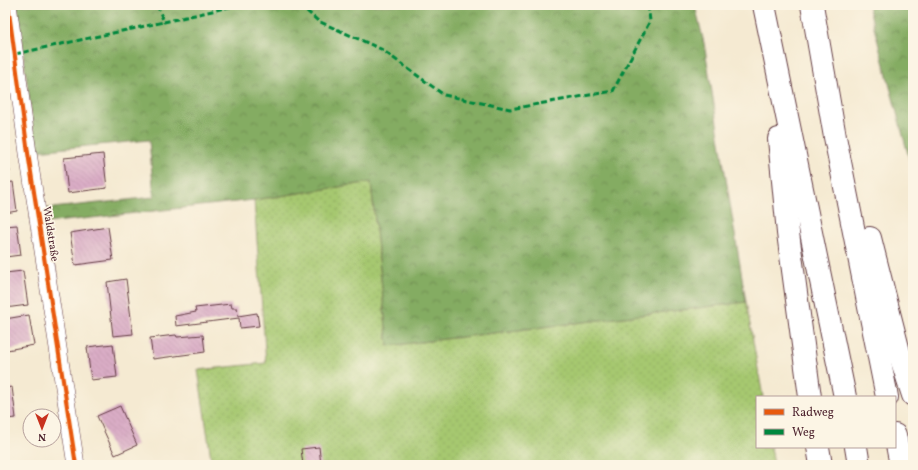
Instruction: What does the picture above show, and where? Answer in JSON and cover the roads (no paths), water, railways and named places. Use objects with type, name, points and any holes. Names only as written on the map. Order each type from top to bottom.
[{"type":"highway","points":[[812,5],[835,137],[887,396]]},
{"type":"highway","points":[[766,14],[788,233],[810,396]]},
{"type":"highway","points":[[766,14],[845,396]]},
{"type":"highway","points":[[835,137],[863,209],[899,352],[913,395]]},
{"type":"highway","points":[[896,440],[901,465]]},
{"type":"highway","points":[[818,448],[821,465]]},
{"type":"highway","points":[[856,448],[859,465]]},
{"type":"street","name":"Waldstraße","points":[[8,5],[28,153],[76,465]]}]
